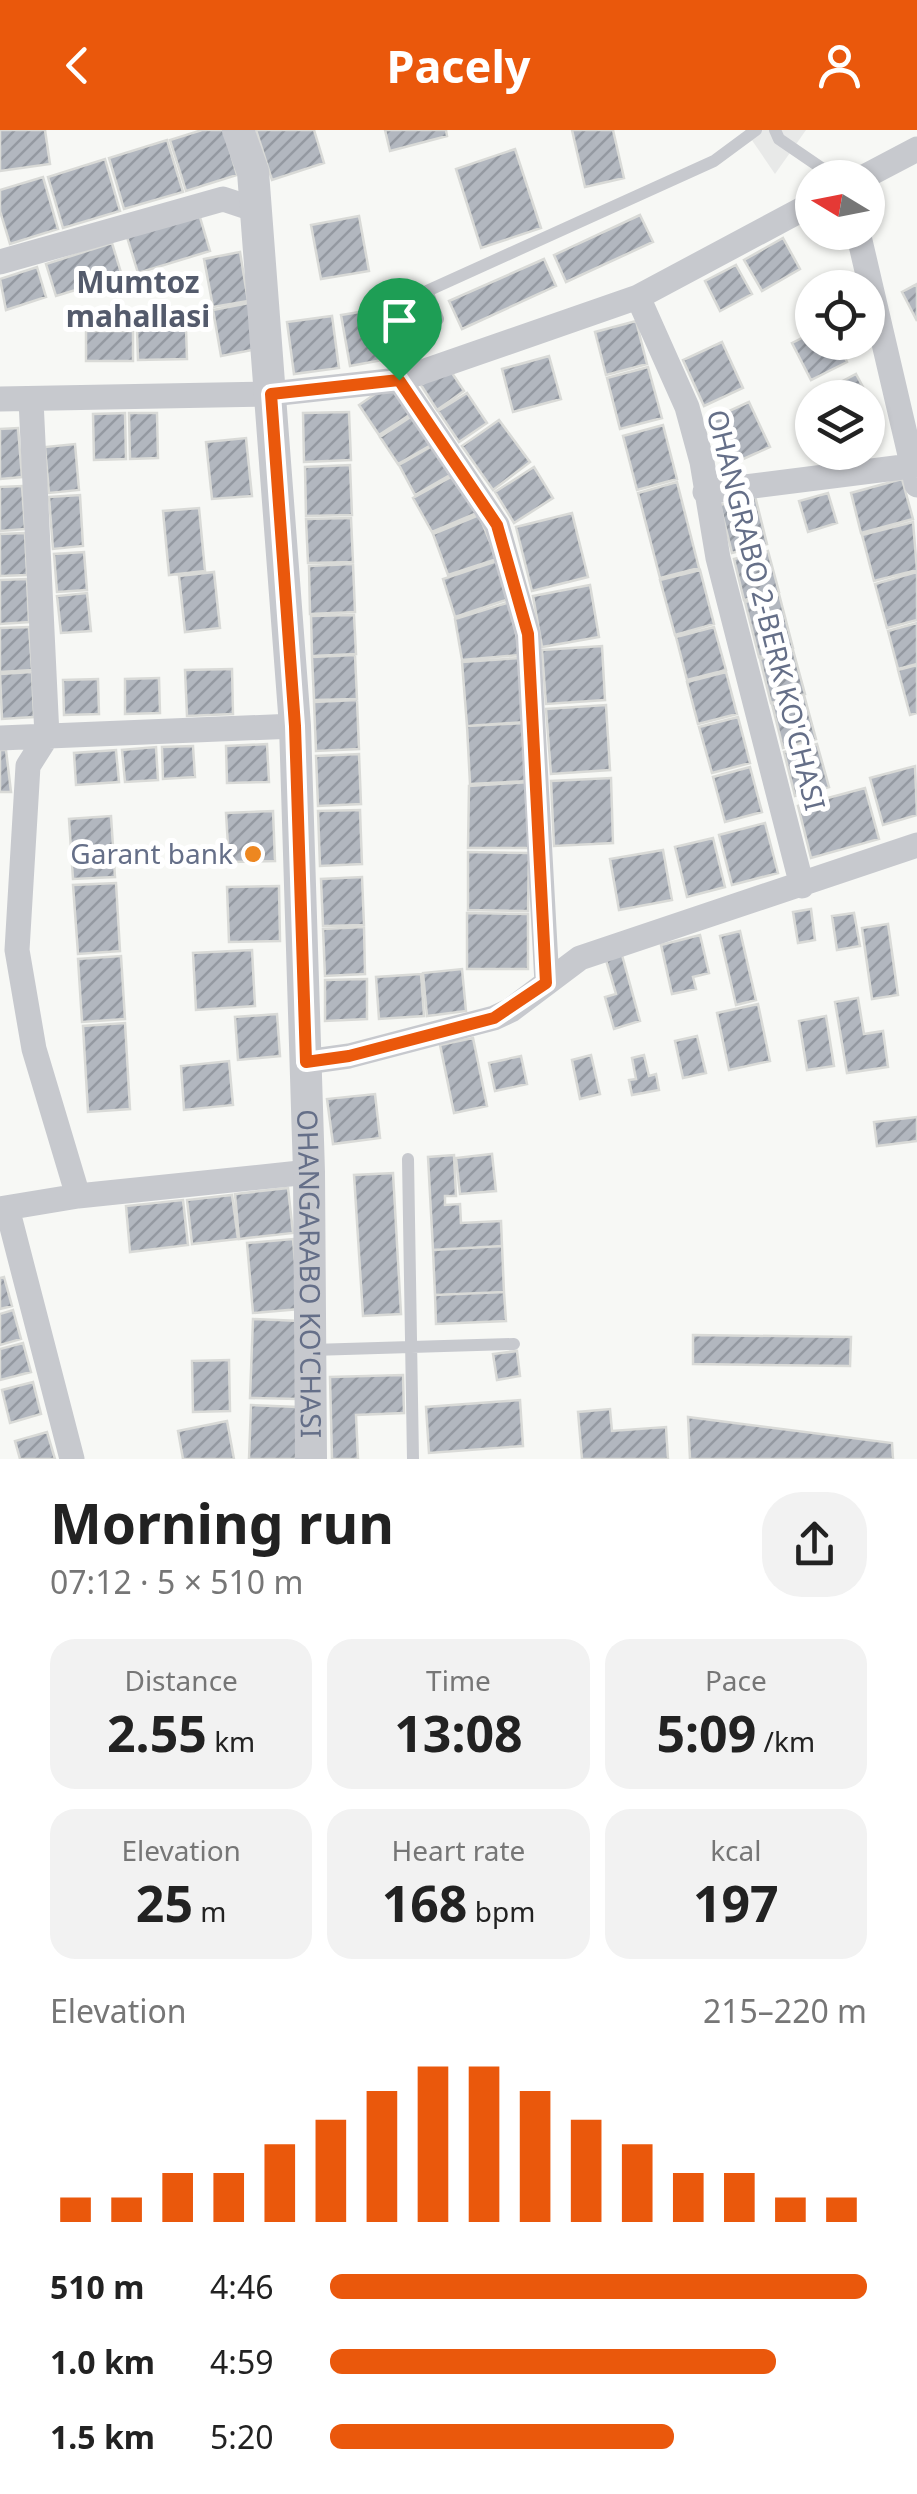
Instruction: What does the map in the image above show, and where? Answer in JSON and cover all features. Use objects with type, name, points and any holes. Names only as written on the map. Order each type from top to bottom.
[{"type":"street","name":"OHANGARABO KO'CHASI","points":[[238,130],[253,172],[295,726],[309,1172],[311,1459]]},
{"type":"street","points":[[885,166],[917,149]]},
{"type":"street","points":[[0,262],[223,199],[253,208]]},
{"type":"street","points":[[0,399],[271,394],[399,380],[638,297],[795,213]]},
{"type":"street","points":[[705,492],[913,461],[862,250]]},
{"type":"street","name":"OHANGRABO 2-BERK KO'CHASI","points":[[638,297],[687,407],[802,886]]},
{"type":"street","points":[[399,380],[497,525],[528,634],[546,983]]},
{"type":"street","points":[[31,400],[47,736],[28,766],[9,958],[78,1196]]},
{"type":"street","points":[[0,738],[295,726]]},
{"type":"street","points":[[306,1062],[349,1056],[494,1018],[580,958],[917,845]]},
{"type":"street","points":[[72,1459],[3,1208],[78,1196],[309,1172]]},
{"type":"lane","points":[[406,330],[438,319],[427,290],[714,160],[756,130]]},
{"type":"lane","points":[[775,130],[779,139],[810,160]]},
{"type":"lane","points":[[408,1159],[413,1459]]},
{"type":"lane","points":[[310,1350],[514,1344]]},
{"type":"shaded area","points":[[745,130],[806,130],[775,174]]},
{"type":"building","points":[[0,130],[45,130],[50,164],[0,171]]},
{"type":"building","points":[[202,130],[224,130],[237,175],[186,191],[170,140]]},
{"type":"building","points":[[256,130],[314,130],[324,163],[272,180]]},
{"type":"building","points":[[385,130],[446,130],[447,136],[390,151]]},
{"type":"building","points":[[572,130],[613,130],[624,178],[585,187]]},
{"type":"building","points":[[167,140],[183,192],[124,209],[109,158]]},
{"type":"building","points":[[515,149],[541,228],[481,248],[456,169]]},
{"type":"building","points":[[105,159],[120,211],[63,228],[48,177]]},
{"type":"building","points":[[43,177],[58,229],[10,244],[0,211],[0,190]]},
{"type":"building","points":[[199,214],[210,251],[138,273],[127,237]]},
{"type":"building","points":[[640,215],[653,242],[566,282],[554,255]]},
{"type":"building","points":[[359,216],[369,271],[321,279],[311,225]]},
{"type":"building","points":[[783,238],[800,269],[762,291],[744,260]]},
{"type":"building","points":[[112,243],[122,276],[56,296],[46,264]]},
{"type":"building","points":[[240,252],[248,301],[213,307],[204,259]]},
{"type":"building","points":[[544,259],[556,286],[462,329],[449,301]]},
{"type":"building","points":[[736,265],[752,294],[720,311],[705,281]]},
{"type":"building","points":[[37,267],[46,297],[6,310],[0,279]]},
{"type":"building","points":[[917,284],[917,321],[902,292]]},
{"type":"building","points":[[249,303],[257,349],[221,356],[213,310]]},
{"type":"building","points":[[384,308],[393,358],[350,366],[341,315]]},
{"type":"building","points":[[332,316],[339,368],[294,374],[287,322]]},
{"type":"building","points":[[636,321],[647,364],[606,375],[595,332]]},
{"type":"building","points":[[186,329],[187,359],[138,360],[137,330]]},
{"type":"building","points":[[86,331],[133,331],[133,361],[86,361]]},
{"type":"building","points":[[722,342],[743,388],[704,406],[683,360]]},
{"type":"building","points":[[549,356],[561,399],[513,412],[502,369]]},
{"type":"building","points":[[801,360],[846,360],[847,362],[811,380]]},
{"type":"building","points":[[448,367],[464,391],[437,410],[421,385]]},
{"type":"building","points":[[648,367],[662,418],[620,429],[607,378]]},
{"type":"building","points":[[391,383],[411,414],[379,435],[359,405]]},
{"type":"building","points":[[467,393],[487,423],[459,442],[438,411]]},
{"type":"building","points":[[749,402],[770,447],[730,465],[709,420]]},
{"type":"building","points":[[349,412],[351,460],[304,462],[303,413]]},
{"type":"building","points":[[125,413],[126,459],[94,460],[93,414]]},
{"type":"building","points":[[129,413],[157,413],[158,458],[130,459]]},
{"type":"building","points":[[412,416],[431,445],[398,464],[380,437]]},
{"type":"building","points":[[499,420],[530,462],[493,490],[462,446]]},
{"type":"building","points":[[663,425],[677,479],[637,490],[623,436]]},
{"type":"building","points":[[18,428],[22,477],[0,479],[0,429]]},
{"type":"building","points":[[246,438],[252,496],[212,499],[206,442]]},
{"type":"building","points":[[75,444],[79,490],[49,493],[45,447]]},
{"type":"building","points":[[432,446],[450,475],[415,495],[399,465]]},
{"type":"building","points":[[350,465],[352,515],[306,516],[305,467]]},
{"type":"building","points":[[534,467],[553,498],[514,523],[495,492]]},
{"type":"building","points":[[451,477],[477,513],[432,532],[413,498]]},
{"type":"building","points":[[902,479],[913,519],[861,533],[851,493]]},
{"type":"building","points":[[677,482],[699,568],[660,578],[638,493]]},
{"type":"building","points":[[22,486],[25,529],[0,531],[0,487]]},
{"type":"building","points":[[828,493],[837,523],[808,532],[799,501]]},
{"type":"building","points":[[80,495],[83,546],[53,549],[49,497]]},
{"type":"building","points":[[755,496],[767,544],[732,553],[720,505]]},
{"type":"building","points":[[199,508],[205,571],[169,575],[163,511]]},
{"type":"building","points":[[572,513],[588,577],[532,591],[516,527]]},
{"type":"building","points":[[479,515],[497,559],[448,575],[433,534]]},
{"type":"building","points":[[351,518],[353,562],[308,563],[306,519]]},
{"type":"building","points":[[913,522],[917,570],[874,581],[862,535]]},
{"type":"building","points":[[25,533],[27,575],[0,576],[0,534]]},
{"type":"building","points":[[768,551],[779,592],[744,600],[734,559]]},
{"type":"building","points":[[84,552],[87,590],[57,592],[54,554]]},
{"type":"building","points":[[497,561],[509,599],[455,617],[443,579]]},
{"type":"building","points":[[353,564],[355,612],[310,614],[309,566]]},
{"type":"building","points":[[700,570],[714,624],[675,635],[660,580]]},
{"type":"building","points":[[214,572],[220,628],[185,632],[179,576]]},
{"type":"building","points":[[917,572],[917,620],[887,628],[875,584]]},
{"type":"building","points":[[27,579],[29,622],[0,624],[0,580]]},
{"type":"building","points":[[590,585],[599,637],[542,647],[533,596]]},
{"type":"building","points":[[87,593],[91,631],[61,633],[57,596]]},
{"type":"building","points":[[779,594],[793,648],[759,657],[745,602]]},
{"type":"building","points":[[510,602],[520,655],[462,660],[455,619]]},
{"type":"building","points":[[354,615],[356,654],[312,656],[311,616]]},
{"type":"building","points":[[917,623],[917,664],[898,669],[888,631]]},
{"type":"building","points":[[29,627],[32,670],[0,672],[0,628]]},
{"type":"building","points":[[714,627],[726,670],[687,680],[676,637]]},
{"type":"building","points":[[602,646],[605,700],[546,704],[542,650]]},
{"type":"building","points":[[793,650],[805,694],[771,703],[760,659]]},
{"type":"building","points":[[355,655],[357,699],[314,700],[312,657]]},
{"type":"building","points":[[520,658],[525,722],[467,726],[462,662]]},
{"type":"building","points":[[917,665],[917,713],[910,715],[898,670]]},
{"type":"building","points":[[232,669],[233,714],[187,716],[185,670]]},
{"type":"building","points":[[32,672],[34,717],[2,719],[0,674]]},
{"type":"building","points":[[726,672],[737,714],[698,724],[687,682]]},
{"type":"building","points":[[159,678],[160,713],[125,714],[125,679]]},
{"type":"building","points":[[98,679],[99,714],[64,715],[63,680]]},
{"type":"building","points":[[804,695],[816,739],[783,748],[772,704]]},
{"type":"building","points":[[357,700],[359,749],[316,751],[314,702]]},
{"type":"building","points":[[606,705],[610,770],[551,774],[546,709]]},
{"type":"building","points":[[738,717],[750,763],[712,773],[699,727]]},
{"type":"building","points":[[525,723],[529,781],[470,784],[467,726]]},
{"type":"building","points":[[267,744],[269,782],[227,783],[226,746]]},
{"type":"building","points":[[817,744],[829,787],[795,796],[784,752]]},
{"type":"building","points":[[193,746],[195,777],[163,779],[162,747]]},
{"type":"building","points":[[156,747],[158,780],[125,782],[122,750]]},
{"type":"building","points":[[0,750],[6,750],[11,792],[0,792]]},
{"type":"building","points":[[116,750],[119,782],[76,785],[74,753]]},
{"type":"building","points":[[359,754],[361,804],[318,806],[316,756]]},
{"type":"building","points":[[915,766],[917,815],[883,825],[870,778]]},
{"type":"building","points":[[750,767],[762,812],[725,822],[713,777]]},
{"type":"building","points":[[611,778],[613,843],[554,846],[551,781]]},
{"type":"building","points":[[530,782],[529,848],[468,848],[469,786]]},
{"type":"building","points":[[865,788],[879,839],[811,858],[798,806]]},
{"type":"building","points":[[360,810],[362,864],[320,866],[318,811]]},
{"type":"building","points":[[273,811],[275,861],[229,862],[226,813]]},
{"type":"building","points":[[111,816],[115,877],[73,879],[69,819]]},
{"type":"building","points":[[765,823],[778,873],[732,885],[719,835]]},
{"type":"building","points":[[713,838],[725,887],[687,897],[675,847]]},
{"type":"building","points":[[663,850],[672,900],[619,910],[610,859]]},
{"type":"building","points":[[468,852],[529,853],[528,911],[468,910]]},
{"type":"building","points":[[362,877],[364,925],[323,926],[321,879]]},
{"type":"building","points":[[116,883],[120,951],[78,954],[73,885]]},
{"type":"building","points":[[279,886],[280,941],[229,942],[227,887]]},
{"type":"building","points":[[811,909],[815,940],[798,943],[793,912]]},
{"type":"building","points":[[467,913],[528,914],[528,969],[467,969]]},
{"type":"building","points":[[854,913],[860,946],[837,950],[832,916]]},
{"type":"building","points":[[888,924],[898,995],[872,999],[862,928]]},
{"type":"building","points":[[364,927],[365,974],[325,976],[323,929]]},
{"type":"building","points":[[740,931],[756,1000],[736,1005],[720,936]]},
{"type":"building","points":[[700,935],[709,973],[693,977],[696,989],[672,994],[661,945]]},
{"type":"building","points":[[252,950],[255,1006],[196,1010],[193,953]]},
{"type":"building","points":[[622,955],[640,1021],[614,1029],[605,997],[616,994],[606,960]]},
{"type":"building","points":[[121,956],[125,1019],[82,1022],[78,959]]},
{"type":"building","points":[[462,969],[466,1011],[427,1016],[423,973]]},
{"type":"building","points":[[421,974],[424,1016],[379,1019],[376,977]]},
{"type":"building","points":[[367,979],[367,1019],[325,1021],[325,980]]},
{"type":"building","points":[[858,998],[864,1034],[883,1031],[888,1067],[847,1073],[835,1002]]},
{"type":"building","points":[[758,1004],[770,1061],[729,1070],[717,1013]]},
{"type":"building","points":[[277,1014],[280,1056],[238,1060],[235,1017]]},
{"type":"building","points":[[826,1016],[834,1066],[807,1070],[799,1021]]},
{"type":"building","points":[[125,1023],[130,1109],[88,1112],[83,1026]]},
{"type":"building","points":[[697,1036],[706,1073],[683,1078],[675,1041]]},
{"type":"building","points":[[473,1038],[487,1106],[454,1113],[440,1045]]},
{"type":"building","points":[[591,1055],[600,1094],[580,1099],[572,1060]]},
{"type":"building","points":[[644,1055],[649,1076],[656,1074],[659,1090],[632,1095],[629,1080],[636,1079],[632,1058]]},
{"type":"building","points":[[521,1056],[527,1084],[495,1091],[489,1063]]},
{"type":"building","points":[[229,1061],[233,1105],[184,1110],[181,1066]]},
{"type":"building","points":[[375,1094],[380,1138],[333,1144],[327,1099]]},
{"type":"building","points":[[917,1117],[917,1141],[877,1146],[874,1122]]},
{"type":"building","points":[[492,1154],[496,1191],[460,1194],[456,1158]]},
{"type":"building","points":[[454,1155],[456,1196],[445,1196],[445,1205],[460,1204],[461,1223],[501,1221],[502,1246],[433,1250],[428,1157]]},
{"type":"building","points":[[393,1173],[401,1314],[363,1316],[354,1175]]},
{"type":"building","points":[[288,1188],[293,1233],[239,1239],[235,1194]]},
{"type":"building","points":[[232,1195],[238,1239],[192,1244],[187,1200]]},
{"type":"building","points":[[183,1200],[188,1245],[130,1252],[126,1206]]},
{"type":"building","points":[[293,1239],[299,1309],[253,1313],[247,1243]]},
{"type":"building","points":[[502,1246],[504,1292],[435,1295],[433,1250]]},
{"type":"building","points":[[4,1277],[12,1306],[0,1309],[0,1278]]},
{"type":"building","points":[[504,1292],[506,1321],[436,1324],[435,1295]]},
{"type":"building","points":[[13,1310],[21,1339],[0,1345],[0,1314]]},
{"type":"building","points":[[253,1319],[300,1321],[298,1399],[250,1398]]},
{"type":"building","points":[[693,1335],[851,1337],[850,1366],[693,1364]]},
{"type":"building","points":[[23,1343],[31,1372],[0,1380],[0,1349]]},
{"type":"building","points":[[517,1351],[520,1376],[497,1380],[493,1354]]},
{"type":"building","points":[[229,1360],[230,1411],[193,1412],[192,1361]]},
{"type":"building","points":[[403,1375],[404,1413],[356,1415],[358,1459],[332,1459],[330,1377]]},
{"type":"building","points":[[33,1382],[41,1414],[10,1423],[2,1390]]},
{"type":"building","points":[[520,1400],[523,1446],[429,1453],[426,1407]]},
{"type":"building","points":[[251,1405],[298,1407],[296,1459],[249,1459]]},
{"type":"building","points":[[610,1409],[612,1431],[666,1427],[668,1459],[582,1459],[578,1412]]},
{"type":"building","points":[[688,1417],[892,1443],[893,1459],[690,1459]]},
{"type":"building","points":[[227,1421],[234,1459],[183,1459],[178,1431]]},
{"type":"building","points":[[47,1432],[55,1459],[20,1459],[15,1441]]},
{"type":"place","name":"Garant bank","points":[[253,854]]},
{"type":"district","name":"Mumtoz mahallasi","points":[[138,300]]},
{"type":"route","points":[[399,380],[497,525],[528,634],[540,802],[546,983],[494,1018],[349,1056],[306,1062],[295,726],[271,394],[399,380]]}]
